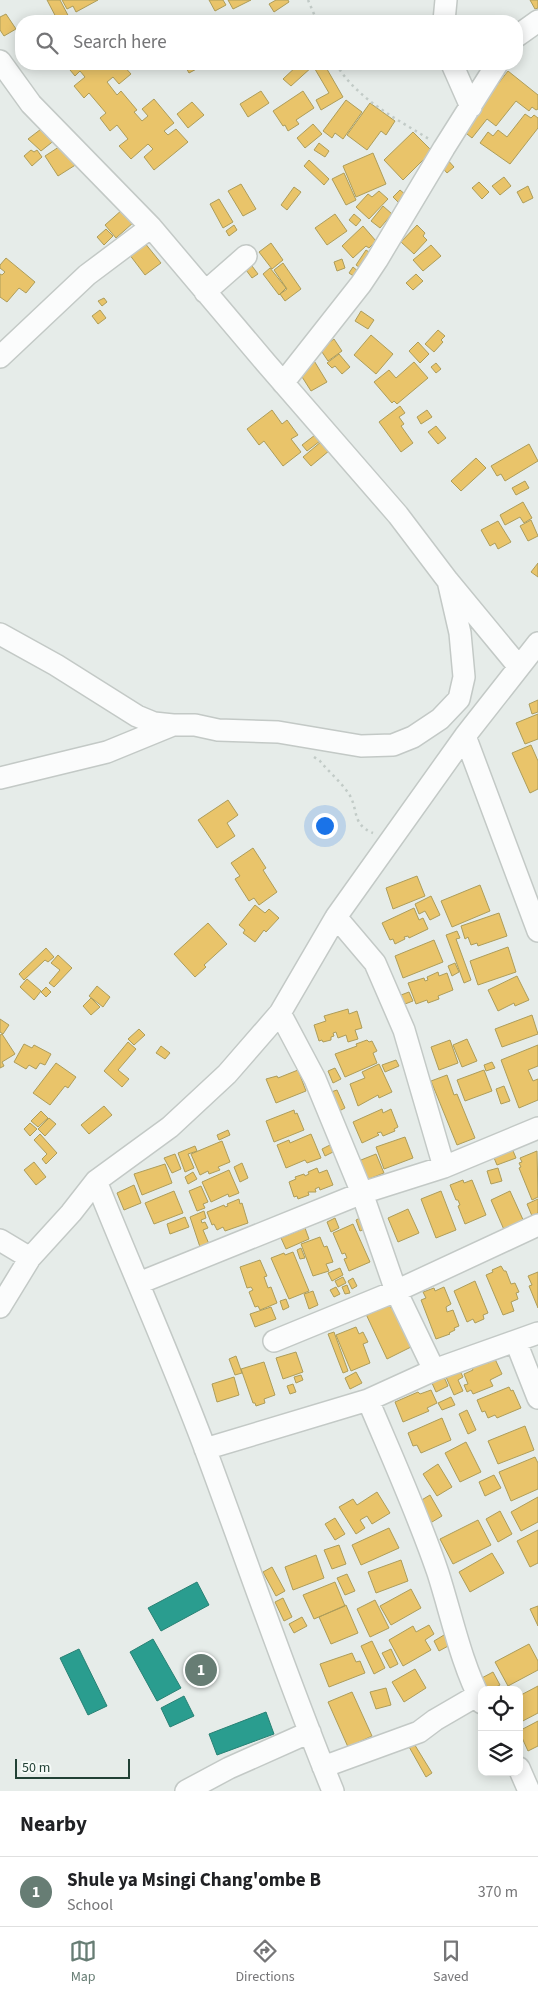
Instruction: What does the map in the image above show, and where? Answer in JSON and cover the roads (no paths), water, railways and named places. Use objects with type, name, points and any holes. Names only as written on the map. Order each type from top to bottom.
[{"type":"street","points":[[445,15],[446,0]]},
{"type":"street","points":[[523,32],[538,21]]},
{"type":"street","points":[[0,61],[31,104],[151,227],[398,515],[448,581],[519,667]]},
{"type":"street","points":[[455,70],[471,107]]},
{"type":"street","points":[[283,382],[361,284],[493,70]]},
{"type":"street","points":[[0,357],[87,275],[151,227]]},
{"type":"street","points":[[205,292],[246,256]]},
{"type":"street","points":[[0,634],[56,665],[137,716],[154,723],[195,725],[218,730],[278,732],[360,746],[393,746],[413,737],[440,719],[459,699],[464,677],[460,633],[448,581]]},
{"type":"street","points":[[0,1307],[30,1258],[71,1213],[96,1181],[170,1127],[227,1074],[280,1013],[336,917],[465,736],[538,644]]},
{"type":"street","points":[[0,778],[107,752],[173,725]]},
{"type":"street","points":[[465,736],[538,931]]},
{"type":"street","points":[[336,917],[375,963],[404,1030],[444,1167]]},
{"type":"street","points":[[280,1013],[315,1080],[362,1193],[396,1291],[434,1370]]},
{"type":"street","points":[[139,1283],[362,1193],[444,1167],[538,1128]]},
{"type":"street","points":[[96,1181],[205,1449],[333,1791]]},
{"type":"street","points":[[274,1341],[396,1291],[538,1226]]},
{"type":"street","points":[[0,1240],[30,1258]]},
{"type":"street","points":[[205,1449],[368,1400],[434,1370],[538,1333]]},
{"type":"street","points":[[516,1342],[538,1398]]},
{"type":"street","points":[[368,1400],[411,1502],[438,1573],[451,1622],[478,1694]]},
{"type":"street","points":[[323,1767],[419,1732],[435,1720],[478,1700]]},
{"type":"street","points":[[195,1789],[310,1732]]},
{"type":"street","points":[[522,1776],[529,1791]]},
{"type":"place","name":"Shule ya Msingi Chang'ombe B","points":[[201,1670]]}]
